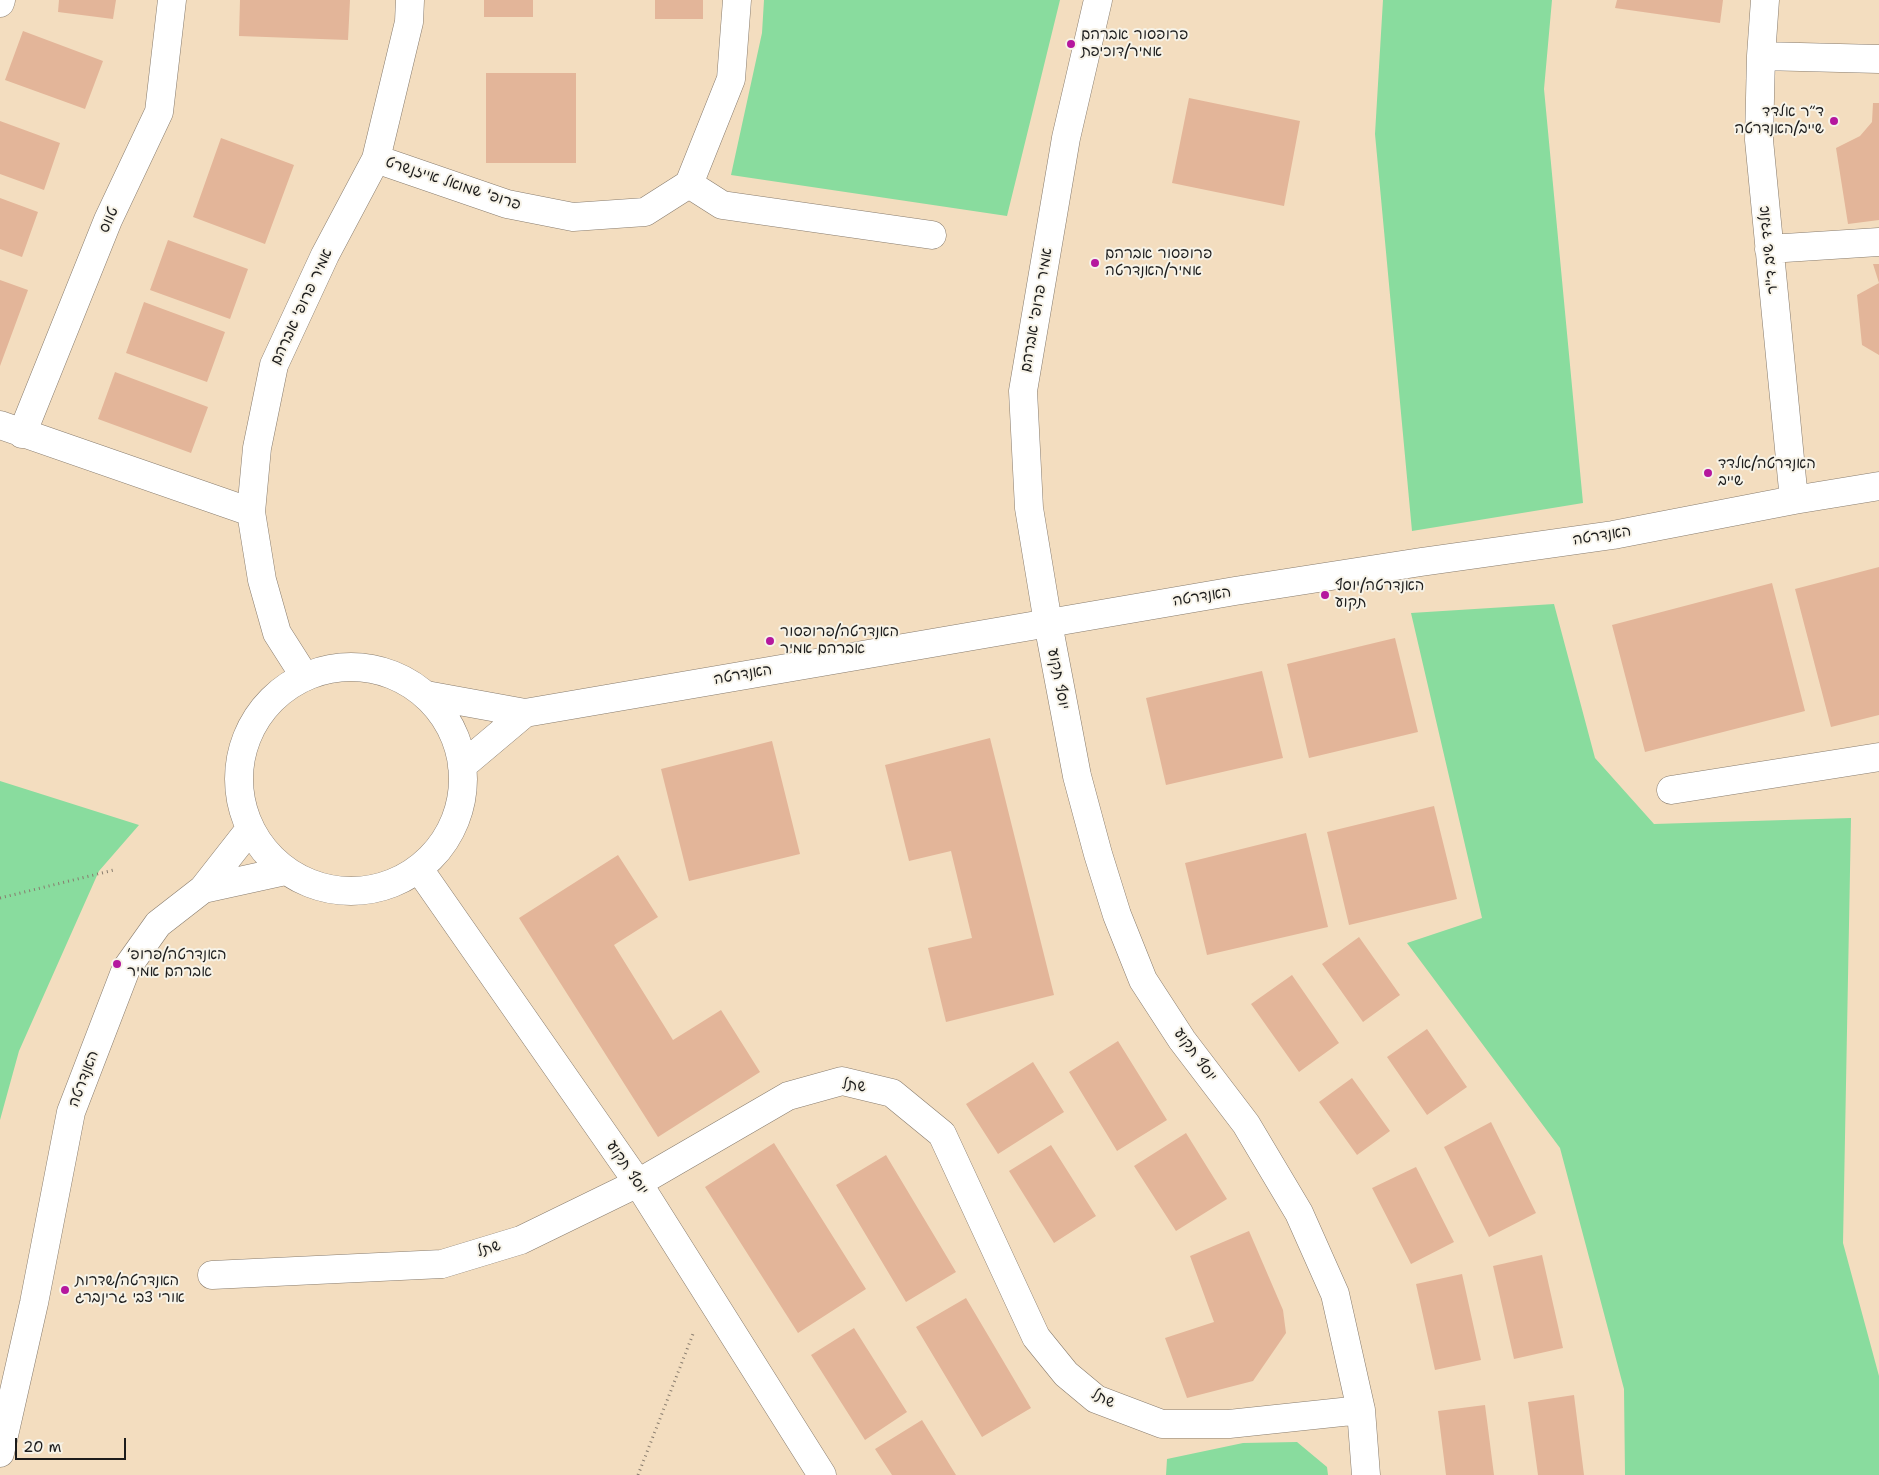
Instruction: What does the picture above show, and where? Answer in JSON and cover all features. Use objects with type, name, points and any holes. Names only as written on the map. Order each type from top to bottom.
[{"type":"street","name":"טווס","points":[[11,430],[159,112],[172,0]]},
{"type":"street","name":"אמיר פרופ' אברהם","points":[[305,677],[277,633],[262,580],[251,512],[257,448],[274,365],[325,255],[376,158],[410,22],[410,0]]},
{"type":"street","points":[[737,0],[731,79],[689,184],[722,205],[932,235]]},
{"type":"street","name":"אמיר פרופ' אברהם","points":[[1048,622],[1029,508],[1023,391],[1066,138],[1098,0]]},
{"type":"street","name":"אלדד שיב ד\"ר","points":[[1765,0],[1761,56],[1759,140],[1794,500]]},
{"type":"street","points":[[1761,56],[1879,59]]},
{"type":"street","name":"פרופ' שמואל אייזנשרט","points":[[376,158],[507,204],[573,217],[645,212],[689,184]]},
{"type":"street","points":[[1769,249],[1879,242]]},
{"type":"street","points":[[11,430],[251,512]]},
{"type":"street","name":"האנדרטה","points":[[426,695],[525,713],[1048,622],[1411,563],[1613,535],[1794,500],[1879,486]]},
{"type":"street","name":"יוסף תקוע","points":[[1048,622],[1080,785],[1100,863],[1135,962],[1143,980],[1182,1040],[1246,1124],[1299,1213],[1335,1294],[1361,1410],[1366,1475]]},
{"type":"street","points":[[335,667],[367,668],[398,677],[426,695],[443,715],[456,739],[462,766],[461,804],[446,841],[419,869],[388,886],[352,892],[317,887],[286,871],[265,852],[250,829],[240,795],[240,758],[253,724],[274,696],[305,677],[335,667]]},
{"type":"street","points":[[462,766],[525,713]]},
{"type":"street","points":[[1671,790],[1879,757]]},
{"type":"street","name":"האנדרטה","points":[[0,1453],[34,1303],[71,1112],[126,969],[158,924],[203,889],[250,829]]},
{"type":"street","name":"יוסף תקוע","points":[[419,869],[638,1183],[822,1475]]},
{"type":"street","name":"האנדרטה","points":[[203,889],[286,871]]},
{"type":"street","name":"שתל","points":[[212,1275],[442,1264],[521,1240],[638,1183],[788,1096],[842,1081],[892,1093],[942,1134],[1036,1337],[1066,1374],[1096,1399],[1162,1424],[1229,1424],[1361,1410]]},
{"type":"street","name":"האנדרטה","points":[[0,1367],[34,1303]]},
{"type":"path","points":[[0,898],[114,870]]},
{"type":"path","points":[[638,1475],[708,1294]]},
{"type":"green space","points":[[764,0],[1060,0],[1007,216],[731,175],[762,33]]},
{"type":"green space","points":[[1383,0],[1552,0],[1544,89],[1583,503],[1412,531],[1375,134]]},
{"type":"green space","points":[[1554,604],[1595,758],[1654,824],[1851,818],[1843,1243],[1879,1376],[1879,1475],[1625,1475],[1624,1389],[1560,1148],[1407,943],[1482,918],[1411,613]]},
{"type":"green space","points":[[0,781],[139,825],[99,871],[19,1051],[0,1120]]},
{"type":"green space","points":[[1297,1442],[1327,1467],[1328,1475],[1166,1475],[1167,1459],[1243,1443]]},
{"type":"building","points":[[59,0],[116,0],[113,19],[58,12]]},
{"type":"building","points":[[240,0],[350,0],[348,40],[239,36]]},
{"type":"building","points":[[484,0],[533,0],[533,17],[484,17]]},
{"type":"building","points":[[655,0],[703,0],[703,19],[655,19]]},
{"type":"building","points":[[1617,0],[1723,0],[1720,23],[1615,8]]},
{"type":"building","points":[[23,31],[103,61],[85,109],[5,80]]},
{"type":"building","points":[[486,73],[576,73],[576,163],[486,163]]},
{"type":"building","points":[[1189,98],[1300,121],[1284,206],[1172,183]]},
{"type":"building","points":[[1873,103],[1879,103],[1879,220],[1848,224],[1836,148],[1860,136],[1872,122]]},
{"type":"building","points":[[0,121],[60,143],[44,190],[0,174]]},
{"type":"building","points":[[221,138],[294,165],[265,244],[193,217]]},
{"type":"building","points":[[0,198],[38,212],[22,257],[0,249]]},
{"type":"building","points":[[168,240],[248,269],[230,319],[150,290]]},
{"type":"building","points":[[1873,264],[1879,264],[1879,283]]},
{"type":"building","points":[[0,280],[28,290],[0,366]]},
{"type":"building","points":[[1879,283],[1879,355],[1862,345],[1857,295]]},
{"type":"building","points":[[144,302],[225,332],[207,382],[126,353]]},
{"type":"building","points":[[115,372],[208,407],[191,453],[98,419]]},
{"type":"building","points":[[1879,567],[1879,715],[1831,727],[1795,589]]},
{"type":"building","points":[[1772,583],[1805,711],[1645,752],[1612,625]]},
{"type":"building","points":[[1395,638],[1418,732],[1309,758],[1287,664]]},
{"type":"building","points":[[1262,671],[1283,758],[1166,785],[1146,698]]},
{"type":"building","points":[[990,738],[1054,995],[946,1022],[928,948],[972,938],[951,851],[909,861],[885,765]]},
{"type":"building","points":[[772,741],[800,854],[689,881],[661,769]]},
{"type":"building","points":[[1434,806],[1457,899],[1349,925],[1327,832]]},
{"type":"building","points":[[1306,833],[1328,927],[1207,955],[1185,863]]},
{"type":"building","points":[[618,855],[658,917],[614,945],[673,1040],[721,1010],[760,1072],[658,1137],[519,918]]},
{"type":"building","points":[[1359,937],[1400,995],[1363,1022],[1322,964]]},
{"type":"building","points":[[1292,975],[1339,1043],[1299,1072],[1251,1004]]},
{"type":"building","points":[[1427,1029],[1467,1087],[1427,1115],[1387,1057]]},
{"type":"building","points":[[1118,1041],[1167,1120],[1117,1151],[1069,1072]]},
{"type":"building","points":[[1033,1062],[1064,1112],[998,1154],[966,1104]]},
{"type":"building","points":[[1352,1078],[1390,1131],[1357,1155],[1319,1102]]},
{"type":"building","points":[[1491,1122],[1536,1213],[1489,1237],[1444,1147]]},
{"type":"building","points":[[1186,1133],[1227,1199],[1176,1231],[1134,1166]]},
{"type":"building","points":[[774,1143],[866,1289],[798,1333],[705,1187]]},
{"type":"building","points":[[1051,1145],[1096,1216],[1054,1243],[1009,1171]]},
{"type":"building","points":[[886,1155],[956,1272],[906,1302],[836,1185]]},
{"type":"building","points":[[1416,1167],[1454,1242],[1411,1264],[1372,1188]]},
{"type":"building","points":[[1249,1231],[1283,1310],[1286,1333],[1253,1381],[1187,1398],[1165,1338],[1214,1322],[1190,1256]]},
{"type":"building","points":[[1542,1255],[1563,1348],[1514,1359],[1493,1266]]},
{"type":"building","points":[[1462,1274],[1481,1360],[1435,1370],[1416,1284]]},
{"type":"building","points":[[966,1298],[1031,1408],[982,1437],[916,1327]]},
{"type":"building","points":[[854,1328],[907,1412],[865,1440],[811,1355]]},
{"type":"building","points":[[1574,1395],[1584,1475],[1538,1475],[1528,1402]]},
{"type":"building","points":[[1485,1405],[1494,1475],[1446,1475],[1438,1411]]},
{"type":"building","points":[[922,1420],[956,1475],[892,1475],[875,1449]]},
{"type":"place","name":"פרופסור אברהם אמיר/דוכיפת","points":[[1071,44]]},
{"type":"place","name":"ד״ר אלדד שייב/האנדרטה","points":[[1834,121]]},
{"type":"place","name":"פרופסור אברהם אמיר/האנדרטה","points":[[1095,263]]},
{"type":"place","name":"האנדרטה/אלדד שייב","points":[[1708,473]]},
{"type":"place","name":"האנדרטה/יוסף תקוע","points":[[1325,595]]},
{"type":"place","name":"האנדרטה/פרופסור אברהם אמיר","points":[[770,641]]},
{"type":"place","name":"האנדרטה/פרופ׳ אברהם אמיר","points":[[117,964]]},
{"type":"place","name":"האנדרטה/שדרות אורי צבי גרינברג","points":[[65,1290]]}]
